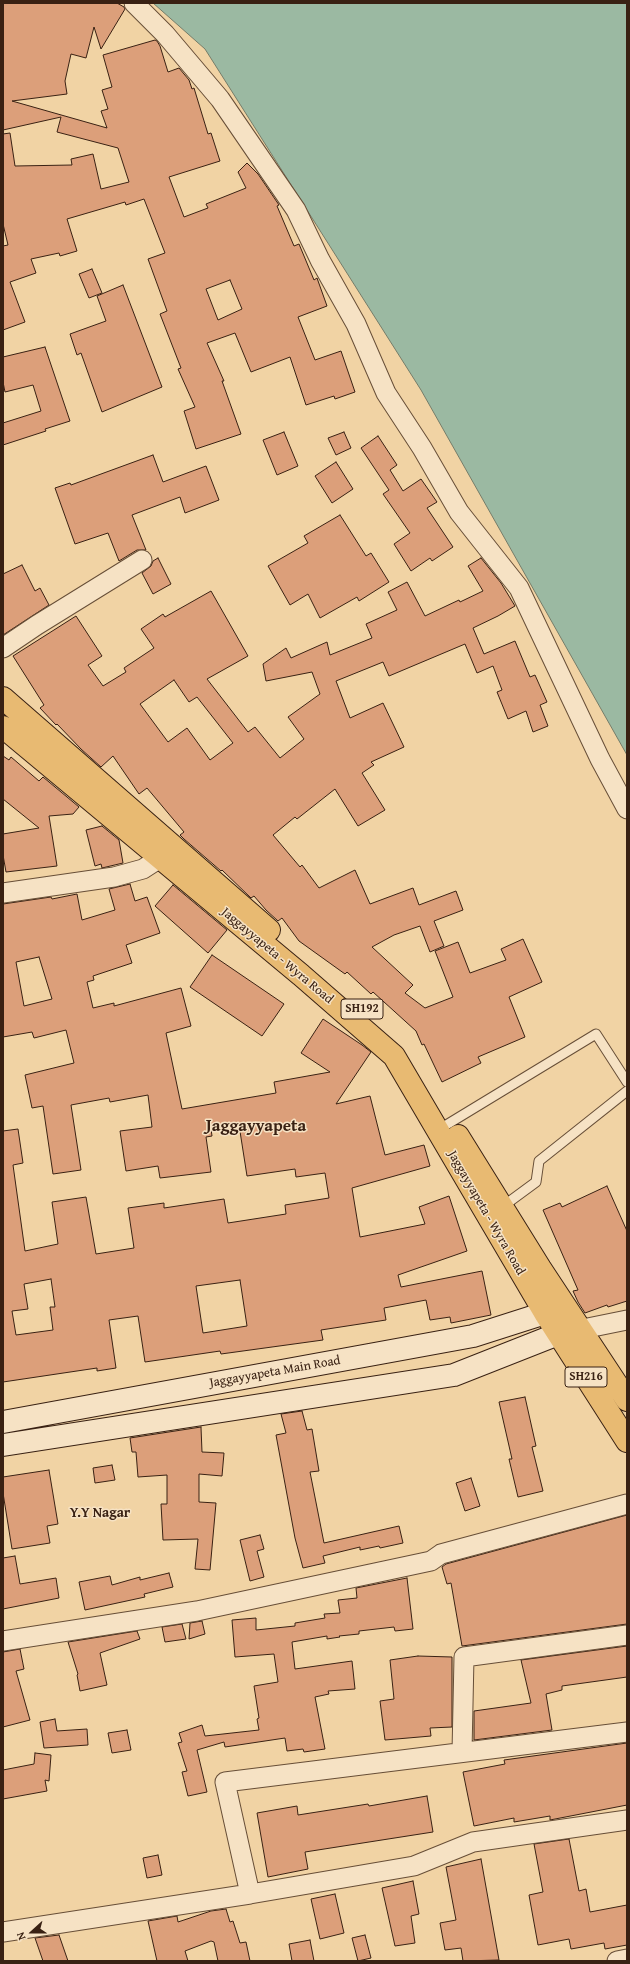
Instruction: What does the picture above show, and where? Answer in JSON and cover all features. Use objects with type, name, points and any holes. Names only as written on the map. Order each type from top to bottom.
[{"type":"main road","name":"SH192","points":[[3,698],[399,1041],[443,1126]]},
{"type":"main road","name":"Jaggayyapeta - Wyra Road","points":[[3,727],[301,975],[394,1056],[443,1126],[495,1213],[545,1313]]},
{"type":"main road","name":"SH192","points":[[495,1213],[580,1329],[627,1400]]},
{"type":"main road","name":"SH216","points":[[545,1313],[627,1441]]},
{"type":"main road","name":"Jaggayyapeta Main Road","points":[[3,1422],[473,1336],[545,1313]]},
{"type":"main road","points":[[3,1445],[454,1375],[558,1334]]},
{"type":"street","points":[[134,3],[165,34],[220,99],[296,210],[320,260],[356,324],[386,393],[422,448],[460,512],[519,588],[600,759],[627,809]]},
{"type":"street","points":[[3,648],[37,625],[142,560]]},
{"type":"street","points":[[3,893],[114,877],[143,869],[160,858]]},
{"type":"street","points":[[558,1334],[627,1320]]},
{"type":"street","points":[[3,1641],[197,1611],[431,1561],[441,1554],[627,1504]]},
{"type":"street","points":[[462,1752],[464,1658],[627,1635]]},
{"type":"street","points":[[250,1894],[225,1782],[627,1732]]},
{"type":"street","points":[[3,1932],[250,1894],[414,1866],[473,1842],[627,1820]]},
{"type":"street","points":[[617,1961],[627,1959]]},
{"type":"lane","points":[[443,1126],[596,1034],[627,1082]]},
{"type":"lane","points":[[495,1213],[536,1182],[539,1161],[627,1091]]},
{"type":"shaded area","points":[[153,3],[627,3],[627,755],[421,390],[205,49]]},
{"type":"building","points":[[3,3],[117,3],[124,7],[125,9],[101,49],[94,27],[86,58],[71,54],[65,81],[67,94],[12,101],[107,128],[101,111],[108,109],[102,90],[112,87],[103,55],[155,40],[157,41],[168,72],[179,68],[189,80],[192,89],[194,88],[208,134],[211,133],[220,161],[169,177],[184,217],[208,208],[206,204],[246,188],[238,172],[247,163],[258,174],[279,205],[277,206],[294,246],[299,244],[314,280],[317,278],[327,306],[298,317],[315,360],[341,351],[355,392],[335,399],[334,396],[306,405],[290,357],[251,372],[235,333],[207,343],[224,381],[222,381],[241,434],[196,449],[184,411],[195,407],[178,369],[181,368],[160,314],[167,311],[148,259],[165,253],[144,199],[126,205],[125,202],[67,219],[77,251],[60,256],[59,253],[31,259],[36,273],[10,282],[25,322],[3,330],[3,246],[8,245],[3,224],[3,134],[10,133],[15,166],[72,165],[71,159],[93,154],[101,189],[129,182],[118,148],[57,132],[61,117],[3,130]],"holes":[[[230,280],[242,309],[218,320],[206,289]]]},
{"type":"building","points":[[92,269],[102,293],[89,298],[79,274]]},
{"type":"building","points":[[123,285],[162,387],[102,412],[81,353],[77,355],[70,334],[106,321],[97,296]]},
{"type":"building","points":[[45,347],[70,421],[45,429],[46,431],[3,445],[3,423],[41,411],[33,385],[5,392],[3,382],[3,357]]},
{"type":"building","points":[[284,432],[298,466],[277,475],[263,440]]},
{"type":"building","points":[[344,432],[351,448],[336,455],[328,438]]},
{"type":"building","points":[[378,436],[397,465],[390,470],[403,491],[421,479],[437,502],[427,508],[453,547],[432,561],[430,558],[411,571],[394,544],[410,533],[383,494],[389,490],[361,448]]},
{"type":"building","points":[[153,455],[163,482],[206,466],[219,500],[185,513],[180,497],[132,515],[146,550],[137,550],[119,561],[108,533],[75,544],[55,488],[70,483],[71,485]]},
{"type":"building","points":[[336,462],[353,489],[332,503],[315,476]]},
{"type":"building","points":[[340,515],[366,556],[371,553],[389,582],[359,601],[357,597],[320,618],[308,594],[290,605],[268,566],[308,543],[304,536]]},
{"type":"building","points":[[158,558],[171,584],[153,594],[142,573],[151,566],[153,561]]},
{"type":"building","points":[[481,558],[501,583],[515,606],[473,628],[484,654],[515,641],[530,677],[535,675],[547,702],[540,705],[548,726],[533,732],[526,711],[508,719],[497,692],[502,690],[493,666],[477,673],[465,644],[389,676],[383,662],[336,681],[350,718],[383,703],[404,747],[371,762],[374,765],[362,773],[385,810],[358,826],[335,789],[297,819],[295,817],[273,835],[300,867],[302,865],[319,888],[355,870],[370,904],[413,888],[419,905],[456,891],[463,910],[434,921],[444,946],[430,952],[420,926],[394,935],[372,947],[413,985],[405,993],[425,1008],[453,997],[435,951],[458,942],[470,973],[506,960],[501,949],[523,939],[542,982],[509,997],[525,1037],[478,1057],[481,1063],[442,1082],[424,1044],[422,1045],[416,1031],[373,992],[371,994],[347,972],[345,974],[299,941],[282,918],[278,921],[254,896],[251,898],[222,870],[221,871],[184,839],[180,835],[184,832],[147,788],[139,794],[113,756],[101,767],[57,724],[56,725],[40,708],[44,705],[13,656],[76,616],[102,656],[88,665],[103,686],[126,672],[124,668],[154,648],[141,629],[163,614],[165,617],[211,591],[248,656],[207,679],[248,732],[255,727],[280,758],[304,739],[288,717],[320,694],[312,672],[266,681],[263,664],[286,648],[291,658],[327,642],[330,655],[372,638],[366,624],[397,610],[388,592],[407,582],[425,616],[459,600],[460,602],[483,591],[468,566]],"holes":[[[174,680],[189,702],[197,697],[233,743],[210,760],[187,728],[168,742],[140,704]]]},
{"type":"building","points":[[22,565],[35,591],[40,588],[49,605],[3,635],[3,574]]},
{"type":"building","points":[[3,756],[9,760],[11,757],[39,781],[43,777],[79,807],[73,814],[49,816],[57,866],[6,872],[3,855],[3,834],[39,828],[3,799]]},
{"type":"building","points":[[102,826],[119,840],[123,863],[102,868],[101,864],[95,866],[86,830]]},
{"type":"building","points":[[130,884],[135,901],[147,897],[160,933],[126,945],[132,963],[93,976],[94,980],[87,982],[93,1008],[114,1003],[114,1006],[181,988],[191,1026],[166,1033],[182,1109],[276,1093],[274,1082],[330,1072],[301,1053],[323,1019],[362,1045],[371,1052],[336,1104],[370,1096],[385,1155],[424,1145],[430,1166],[352,1188],[360,1237],[425,1224],[419,1207],[449,1196],[467,1251],[398,1275],[401,1287],[482,1271],[491,1315],[451,1323],[450,1317],[430,1320],[426,1300],[384,1308],[386,1320],[321,1330],[323,1340],[221,1354],[220,1351],[145,1362],[138,1316],[109,1320],[116,1368],[97,1371],[97,1368],[3,1382],[3,1131],[18,1129],[23,1163],[13,1165],[25,1251],[58,1244],[52,1202],[86,1197],[96,1254],[134,1248],[128,1208],[164,1203],[164,1208],[224,1199],[228,1223],[286,1214],[285,1205],[329,1198],[325,1173],[296,1177],[295,1169],[247,1176],[239,1125],[211,1129],[212,1136],[206,1137],[211,1172],[160,1178],[158,1166],[126,1171],[120,1131],[152,1127],[148,1095],[110,1102],[109,1098],[71,1105],[81,1170],[53,1174],[43,1106],[32,1108],[25,1075],[74,1063],[66,1030],[34,1038],[32,1032],[3,1037],[3,904],[51,897],[52,899],[77,894],[82,920],[115,910],[109,889]],"holes":[[[39,957],[52,999],[24,1006],[16,962]],[[51,1279],[55,1307],[50,1307],[53,1330],[16,1335],[12,1311],[28,1309],[24,1284]],[[240,1280],[247,1326],[203,1333],[196,1286]]]},
{"type":"building","points":[[173,885],[227,930],[208,953],[155,906]]},
{"type":"building","points":[[212,955],[284,1004],[262,1036],[190,987]]},
{"type":"building","points":[[607,1186],[627,1231],[627,1301],[608,1307],[607,1305],[585,1313],[573,1291],[578,1290],[543,1210],[560,1203],[562,1207]]},
{"type":"building","points":[[525,1397],[536,1446],[532,1447],[543,1491],[518,1497],[509,1459],[512,1459],[499,1402]]},
{"type":"building","points":[[302,1411],[307,1430],[312,1429],[319,1471],[310,1472],[324,1543],[399,1526],[403,1543],[380,1548],[379,1546],[360,1550],[360,1547],[323,1556],[325,1563],[303,1568],[295,1538],[276,1435],[286,1433],[281,1414]]},
{"type":"building","points":[[201,1427],[202,1452],[224,1453],[222,1476],[199,1474],[199,1502],[216,1503],[210,1570],[195,1569],[198,1539],[163,1540],[161,1504],[167,1504],[167,1475],[138,1477],[136,1452],[132,1452],[130,1438]]},
{"type":"building","points":[[112,1465],[115,1480],[95,1483],[93,1468]]},
{"type":"building","points":[[49,1470],[58,1524],[47,1526],[50,1543],[12,1549],[3,1493],[3,1477]]},
{"type":"building","points":[[471,1478],[480,1506],[465,1511],[456,1483]]},
{"type":"building","points":[[627,1515],[627,1624],[462,1646],[451,1583],[447,1584],[442,1567],[446,1564]]},
{"type":"building","points":[[260,1535],[264,1549],[257,1551],[264,1577],[250,1581],[240,1540]]},
{"type":"building","points":[[15,1556],[20,1584],[56,1578],[59,1598],[3,1609],[3,1558]]},
{"type":"building","points":[[169,1573],[173,1587],[144,1594],[145,1597],[85,1610],[79,1582],[110,1576],[112,1585],[140,1577],[140,1580]]},
{"type":"building","points":[[407,1578],[413,1629],[395,1631],[394,1627],[359,1631],[359,1634],[327,1639],[327,1636],[292,1642],[295,1669],[352,1661],[355,1689],[328,1691],[329,1694],[315,1697],[325,1749],[304,1752],[303,1749],[287,1751],[285,1738],[225,1747],[224,1742],[197,1750],[207,1792],[188,1796],[182,1772],[187,1771],[178,1743],[182,1742],[179,1733],[202,1725],[205,1736],[259,1730],[257,1719],[259,1718],[254,1686],[278,1682],[274,1654],[235,1657],[232,1620],[256,1618],[256,1630],[295,1626],[295,1623],[325,1618],[324,1614],[340,1613],[338,1600],[357,1598],[356,1588]]},
{"type":"building","points":[[202,1621],[205,1634],[189,1639],[190,1623]]},
{"type":"building","points":[[182,1624],[186,1639],[165,1642],[162,1627]]},
{"type":"building","points":[[137,1631],[140,1639],[100,1653],[107,1685],[80,1691],[78,1674],[68,1642]]},
{"type":"building","points":[[627,1646],[627,1677],[562,1686],[562,1690],[546,1694],[552,1730],[474,1740],[474,1711],[531,1703],[521,1660]]},
{"type":"building","points":[[20,1649],[24,1669],[16,1671],[30,1720],[3,1727],[3,1652]]},
{"type":"building","points":[[418,1656],[452,1657],[452,1727],[430,1728],[431,1736],[385,1740],[380,1701],[394,1699],[390,1660]]},
{"type":"building","points":[[55,1719],[57,1731],[87,1729],[88,1745],[44,1748],[40,1722]]},
{"type":"building","points":[[127,1730],[131,1750],[112,1753],[108,1733]]},
{"type":"building","points":[[627,1743],[627,1805],[550,1820],[550,1816],[514,1822],[514,1818],[474,1826],[463,1772],[505,1764],[504,1760]]},
{"type":"building","points":[[35,1753],[51,1755],[49,1781],[45,1780],[47,1791],[3,1799],[3,1770],[34,1764]]},
{"type":"building","points":[[427,1796],[433,1832],[305,1852],[308,1869],[268,1877],[257,1813],[297,1806],[298,1815],[368,1804],[369,1806]]},
{"type":"building","points":[[569,1839],[579,1891],[586,1889],[590,1912],[627,1905],[627,1945],[605,1949],[604,1943],[571,1949],[569,1939],[538,1945],[529,1895],[543,1892],[534,1844]]},
{"type":"building","points":[[158,1855],[162,1875],[147,1878],[143,1858]]},
{"type":"building","points":[[481,1859],[499,1960],[463,1961],[461,1948],[445,1950],[440,1923],[456,1920],[446,1867]]},
{"type":"building","points":[[413,1881],[419,1914],[411,1916],[415,1943],[395,1946],[382,1888]]},
{"type":"building","points":[[335,1894],[344,1933],[320,1939],[311,1899]]},
{"type":"building","points":[[226,1909],[230,1922],[233,1921],[240,1943],[246,1942],[250,1961],[218,1961],[214,1942],[211,1941],[185,1951],[188,1961],[157,1961],[148,1921],[177,1916],[178,1922],[211,1911]]},
{"type":"building","points":[[59,1935],[68,1961],[43,1961],[35,1938]]},
{"type":"building","points":[[365,1935],[371,1958],[358,1961],[352,1938]]},
{"type":"building","points":[[310,1940],[314,1961],[292,1961],[289,1944]]},
{"type":"district","name":"Jaggayyapeta","points":[[256,1127]]},
{"type":"district","name":"Y.Y Nagar","points":[[100,1513]]}]
